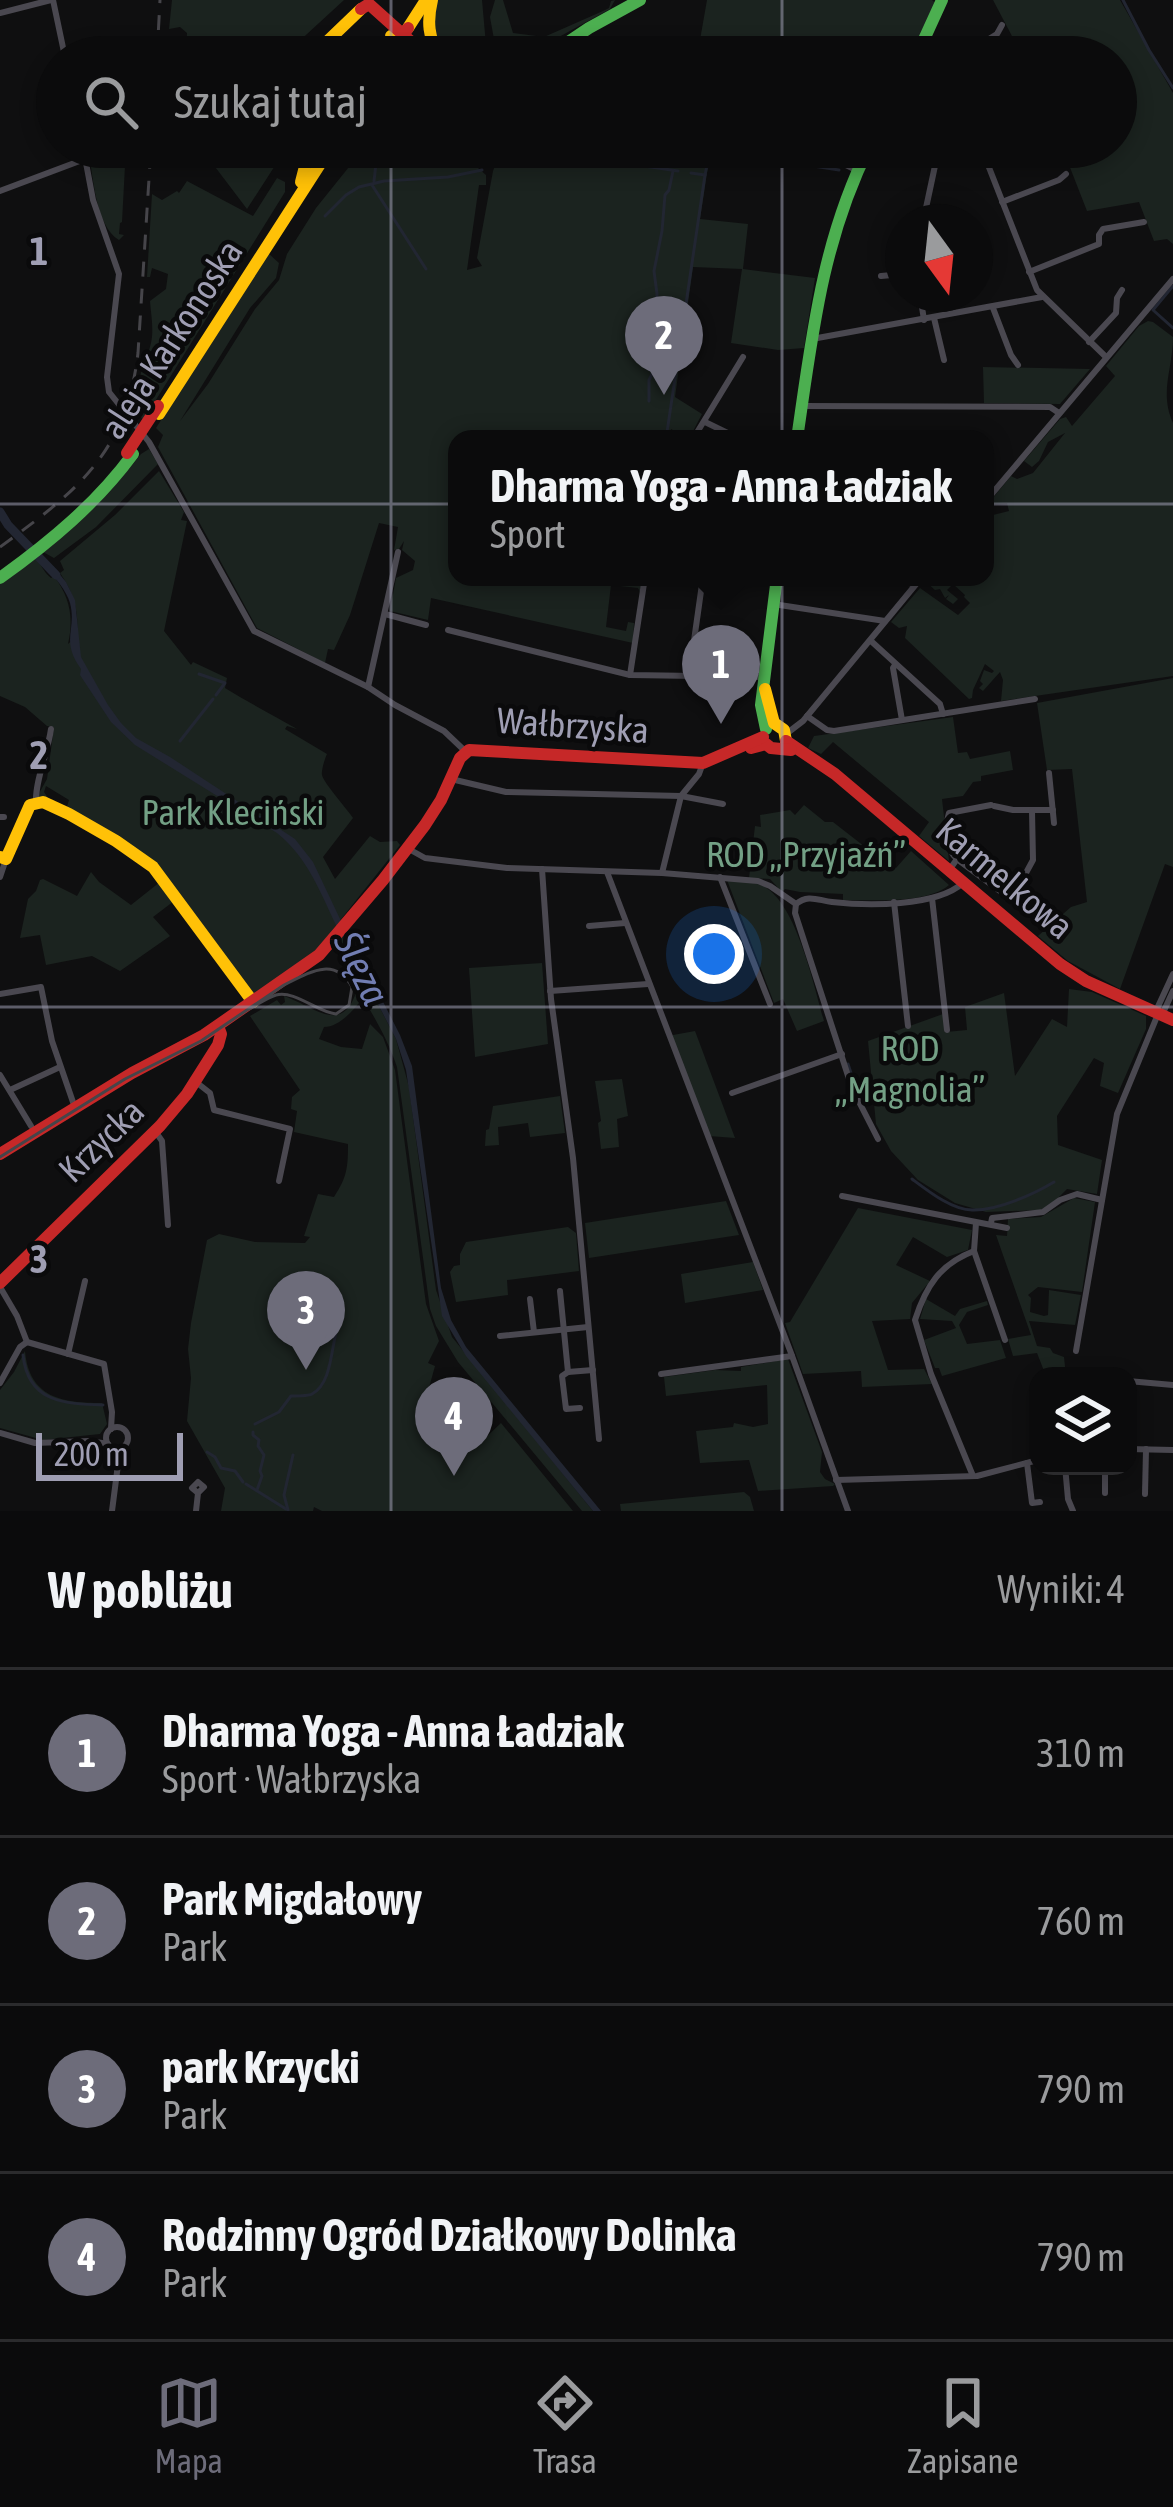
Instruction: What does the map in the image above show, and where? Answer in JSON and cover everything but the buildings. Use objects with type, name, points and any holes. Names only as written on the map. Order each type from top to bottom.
[{"type":"street","points":[[0,13],[52,0],[60,36]]},
{"type":"street","points":[[398,36],[425,0]]},
{"type":"street","points":[[425,0],[429,36]]},
{"type":"street","points":[[579,36],[640,0]]},
{"type":"street","points":[[928,36],[942,0]]},
{"type":"street","points":[[333,36],[369,3],[399,36]]},
{"type":"street","points":[[994,36],[1002,26]]},
{"type":"street","points":[[0,191],[64,168]]},
{"type":"street","points":[[88,168],[93,200],[119,274],[106,377],[110,392],[149,442],[254,631],[445,731],[465,752]]},
{"type":"street","points":[[301,184],[306,168]]},
{"type":"street","name":"aleja Karkonoska","points":[[158,410],[312,168]]},
{"type":"street","name":"aleja Karkonoska","points":[[0,575],[85,504],[130,453],[314,168]]},
{"type":"street","points":[[798,430],[828,247],[856,170],[848,168]]},
{"type":"street","points":[[927,204],[935,168]]},
{"type":"street","points":[[989,168],[1042,297],[1106,357]]},
{"type":"street","points":[[1002,202],[1066,174]]},
{"type":"street","points":[[1029,272],[1099,244],[1104,229],[1144,222]]},
{"type":"street","points":[[880,276],[885,276]]},
{"type":"street","points":[[994,491],[1173,279]]},
{"type":"street","points":[[1089,342],[1116,313],[1122,290]]},
{"type":"street","points":[[1018,365],[993,308],[1042,297]]},
{"type":"street","points":[[923,312],[924,320]]},
{"type":"street","points":[[812,339],[969,312]]},
{"type":"street","points":[[934,318],[944,360]]},
{"type":"street","points":[[698,430],[743,357]]},
{"type":"street","points":[[802,406],[1051,407],[1059,413]]},
{"type":"street","points":[[704,421],[722,430]]},
{"type":"street","points":[[368,687],[398,553]]},
{"type":"street","points":[[631,675],[644,586]]},
{"type":"street","points":[[689,676],[702,586]]},
{"type":"street","points":[[776,586],[763,681],[776,736]]},
{"type":"street","name":"Wałbrzyska","points":[[253,1002],[308,964],[348,920],[435,809],[465,752],[479,748],[704,763],[776,736],[806,716],[915,586]]},
{"type":"street","points":[[773,604],[885,621]]},
{"type":"street","points":[[385,614],[425,625]]},
{"type":"street","points":[[448,630],[631,675],[763,681]]},
{"type":"street","points":[[869,640],[940,704],[943,714]]},
{"type":"street","points":[[895,665],[902,720]]},
{"type":"street","points":[[896,680],[908,676]]},
{"type":"street","points":[[806,716],[834,731],[1035,699]]},
{"type":"street","points":[[0,1154],[253,1002],[145,859],[43,803],[35,793],[51,729]]},
{"type":"street","name":"Karmelkowa","points":[[776,736],[953,865],[963,883],[1073,974],[1162,1015]]},
{"type":"street","points":[[662,873],[681,796],[704,763]]},
{"type":"street","points":[[1049,773],[1054,823]]},
{"type":"street","points":[[451,779],[524,794],[681,796],[723,804]]},
{"type":"street","points":[[0,877],[3,858],[28,808],[43,803]]},
{"type":"street","points":[[1003,896],[953,865],[950,813],[993,805],[1053,810]]},
{"type":"street","points":[[995,906],[1003,896],[1015,893],[1033,860],[1032,811]]},
{"type":"street","points":[[407,848],[425,858],[507,868],[758,881],[796,904]]},
{"type":"street","points":[[542,869],[550,991],[572,1155],[599,1439]]},
{"type":"street","points":[[607,872],[848,1511]]},
{"type":"street","points":[[720,878],[770,1004]]},
{"type":"street","points":[[796,904],[807,898],[894,902],[932,898],[963,883]]},
{"type":"street","points":[[932,898],[947,1030]]},
{"type":"street","points":[[894,902],[908,1026]]},
{"type":"street","points":[[796,904],[852,1088],[878,1139]]},
{"type":"street","points":[[589,926],[625,923]]},
{"type":"street","points":[[1162,1015],[1173,974]]},
{"type":"street","points":[[550,991],[648,984]]},
{"type":"street","points":[[0,994],[41,987],[75,1108]]},
{"type":"street","points":[[1076,1351],[1117,1114],[1173,991]]},
{"type":"street","name":"Krzycka","points":[[0,1285],[155,1131],[196,1082],[219,1044],[218,1026]]},
{"type":"street","points":[[732,1093],[842,1054]]},
{"type":"street","points":[[10,1090],[61,1066]]},
{"type":"street","points":[[0,1075],[32,1126]]},
{"type":"street","points":[[196,1082],[210,1093],[214,1111],[290,1129],[279,1181]]},
{"type":"street","points":[[155,1131],[162,1141],[168,1225]]},
{"type":"street","points":[[842,1196],[1007,1228]]},
{"type":"street","points":[[991,1225],[992,1218],[1043,1212],[1068,1196],[1102,1200]]},
{"type":"street","points":[[976,1222],[974,1251],[1005,1340]]},
{"type":"street","points":[[973,1476],[923,1353],[915,1320],[948,1262],[974,1251]]},
{"type":"street","points":[[68,1354],[85,1281]]},
{"type":"street","points":[[0,1285],[27,1342]]},
{"type":"street","points":[[560,1291],[568,1372]]},
{"type":"street","points":[[530,1299],[534,1333]]},
{"type":"street","points":[[500,1336],[588,1327]]},
{"type":"street","points":[[27,1342],[104,1364],[116,1465],[112,1511]]},
{"type":"street","points":[[0,1383],[27,1342]]},
{"type":"street","points":[[661,1374],[793,1356]]},
{"type":"street","points":[[580,1408],[566,1409],[562,1376],[593,1370]]},
{"type":"street","points":[[1137,1382],[1173,1385]]},
{"type":"street","points":[[0,1433],[35,1444],[113,1438]]},
{"type":"street","points":[[1137,1449],[1173,1450]]},
{"type":"street","points":[[1145,1494],[1146,1449]]},
{"type":"street","points":[[836,1480],[973,1476],[1027,1462],[1032,1503],[1040,1502]]},
{"type":"street","points":[[1066,1475],[1073,1511]]},
{"type":"street","points":[[1105,1493],[1106,1475]]},
{"type":"street","points":[[196,1511],[198,1493]]},
{"type":"green space","points":[[172,0],[344,0],[305,36],[187,36],[180,27],[169,29]]},
{"type":"green space","points":[[435,0],[482,0],[485,36],[433,36]]},
{"type":"green space","points":[[495,0],[503,0],[513,33],[536,36],[493,36],[490,17]]},
{"type":"green space","points":[[615,0],[610,9],[561,36],[546,36],[609,8]]},
{"type":"green space","points":[[707,0],[935,3],[920,36],[701,36]]},
{"type":"green space","points":[[993,0],[1120,0],[1173,93],[1173,244],[1167,239],[1154,241],[1139,202],[1087,211],[1070,168],[1137,168],[1137,36],[1012,36]]},
{"type":"green space","points":[[91,168],[125,168],[119,234],[124,235],[119,240],[100,212]]},
{"type":"green space","points":[[216,168],[273,168],[247,209]]},
{"type":"green space","points":[[348,168],[478,168],[486,175],[486,185],[479,185],[467,270],[482,266],[477,258],[494,168],[708,168],[700,219],[748,224],[743,269],[815,278],[804,348],[778,350],[731,343],[742,269],[693,267],[675,397],[702,414],[694,430],[448,430],[448,586],[611,586],[606,627],[626,631],[628,622],[634,623],[633,643],[431,598],[428,620],[390,611],[396,578],[413,570],[415,561],[402,550],[404,541],[394,550],[398,527],[379,523],[350,615],[334,650],[328,649],[325,663],[257,628],[158,447],[163,435],[156,428],[268,253],[279,263],[276,278],[250,308],[180,421],[208,384],[279,280],[287,254]]},
{"type":"green space","points":[[277,178],[285,182],[285,192],[154,403],[144,404],[149,410],[143,420],[136,392],[152,338],[150,301],[166,289],[168,274],[152,268],[147,277],[152,194],[162,200],[179,193],[187,181],[253,216]]},
{"type":"green space","points":[[1153,322],[1173,337],[1167,391],[1173,423],[1173,676],[1001,701],[1000,672],[983,691],[979,688],[984,670],[994,671],[985,664],[969,699],[905,638],[907,626],[899,628],[891,622],[920,588],[958,615],[970,603],[955,586],[994,586],[994,515],[1009,511],[1007,503],[994,504],[994,497],[1011,476],[1017,479],[1033,473],[1065,433],[1048,442],[1032,467],[1024,461],[1060,419],[1066,417],[1072,426],[1115,376],[1106,366],[1139,326]]},
{"type":"green space","points":[[983,367],[1090,369],[1060,404],[984,403]]},
{"type":"green space","points":[[149,449],[158,464],[96,527],[54,558],[43,552],[141,454]]},
{"type":"green space","name":"Park Kleciński","points":[[159,471],[184,512],[181,520],[187,521],[164,631],[191,665],[227,678],[225,688],[297,729],[285,729],[327,754],[323,778],[353,818],[323,857],[335,879],[370,836],[400,845],[315,952],[258,993],[250,994],[160,873],[66,810],[69,800],[46,786],[50,801],[37,797],[47,779],[54,727],[0,696],[0,584],[35,558],[64,592],[71,625],[68,644],[77,636],[77,619],[60,561]]},
{"type":"green space","points":[[931,586],[951,586],[947,590],[958,599],[953,604],[946,599],[949,595],[945,598],[940,589]]},
{"type":"green space","name":"ROD „Magnolia”","points":[[1173,678],[1173,867],[1165,864],[1120,989],[1068,961],[1038,936],[1071,907],[1087,902],[1072,769],[1047,770],[1037,703]]},
{"type":"green space","name":"ROD „Przyjaźń”","points":[[953,717],[958,753],[967,752],[970,759],[1010,751],[1013,770],[981,776],[963,796],[942,799],[949,861],[919,836],[929,822],[833,742],[821,754],[808,748],[814,736]]},
{"type":"green space","name":"ROD „Przyjaźń”","points":[[804,805],[896,868],[911,851],[949,885],[913,898],[843,900],[843,894],[782,892],[770,879],[749,878],[760,815],[790,810],[795,815]]},
{"type":"green space","points":[[91,872],[131,905],[160,882],[174,901],[153,917],[170,936],[120,971],[92,956],[46,965],[40,935],[20,938],[28,899],[43,879],[77,896]]},
{"type":"green space","name":"ROD „Przyjaźń”","points":[[727,880],[765,887],[786,911],[803,948],[824,1021],[797,1031],[783,999],[774,1003]]},
{"type":"green space","points":[[342,935],[396,1039],[409,1087],[436,1290],[452,1337],[593,1511],[582,1511],[458,1362],[436,1326],[397,1067],[337,947]]},
{"type":"green space","points":[[542,963],[548,1044],[475,1057],[469,968]]},
{"type":"green space","points":[[1069,989],[1092,992],[1146,1016],[1146,1029],[1118,1093],[1100,1086],[1104,1063],[1094,1058],[1057,1116],[1058,1145],[1102,1160],[1097,1194],[1067,1189],[1040,1210],[986,1212],[955,1203],[918,1180],[891,1151],[876,1124],[868,1041],[943,1014],[946,1032],[967,1030],[965,1007],[1004,993],[1015,1076],[1052,1019],[1067,1027]]},
{"type":"green space","points":[[357,990],[362,999],[340,1021],[324,1027],[319,1039],[362,1049],[370,1024],[383,1037],[395,1070],[426,1304],[439,1341],[428,1363],[435,1366],[424,1406],[438,1414],[462,1391],[478,1411],[461,1426],[477,1446],[501,1423],[573,1511],[322,1511],[314,1507],[313,1511],[221,1511],[225,1488],[187,1421],[188,1349],[207,1240],[219,1234],[255,1242],[305,1243],[318,1194],[334,1197],[348,1160],[348,1144],[294,1132],[297,1111],[291,1109],[292,1097],[300,1090],[250,1016],[277,1000],[281,1005],[284,996],[335,1015],[344,1012]]},
{"type":"green space","points":[[695,1031],[735,1138],[709,1136],[671,1039]]},
{"type":"green space","points":[[622,1079],[628,1116],[617,1119],[619,1147],[601,1149],[595,1081]]},
{"type":"green space","points":[[560,1096],[565,1133],[530,1137],[528,1123],[498,1127],[499,1145],[485,1146],[493,1106]]},
{"type":"green space","points":[[1074,1198],[1095,1202],[1082,1292],[1038,1287],[1028,1295],[1030,1312],[1044,1316],[1048,1315],[1049,1290],[1081,1295],[1075,1325],[1029,1321],[1037,1346],[1064,1357],[1065,1367],[1042,1367],[1037,1353],[1013,1356],[1008,1339],[1031,1335],[996,1235],[1007,1236],[1008,1219],[1041,1217]]},
{"type":"green space","points":[[726,1201],[739,1235],[589,1258],[585,1223]]},
{"type":"green space","points":[[858,1208],[972,1230],[968,1250],[947,1257],[913,1237],[896,1265],[930,1281],[912,1303],[910,1319],[872,1321],[888,1370],[924,1369],[932,1384],[862,1387],[861,1371],[803,1374],[785,1323],[790,1322]]},
{"type":"green space","points":[[568,1227],[576,1233],[579,1271],[507,1280],[508,1295],[456,1302],[450,1272],[460,1265],[466,1242]]},
{"type":"green space","points":[[753,1262],[763,1290],[685,1303],[681,1274]]},
{"type":"green space","points":[[926,1299],[955,1316],[960,1309],[987,1301],[988,1305],[967,1312],[959,1325],[967,1344],[1000,1340],[1006,1358],[942,1376],[924,1340],[956,1328],[952,1321],[920,1319]]},
{"type":"green space","points":[[25,1351],[33,1379],[50,1395],[102,1403],[107,1424],[100,1434],[43,1440],[0,1428],[0,1390]]},
{"type":"green space","points":[[788,1359],[822,1452],[820,1472],[835,1484],[758,1491],[749,1460],[700,1463],[696,1431],[733,1427],[734,1423],[768,1424],[767,1385],[666,1396],[664,1377],[741,1371],[741,1367]]},
{"type":"green space","points":[[744,1492],[754,1511],[621,1511],[620,1504]]},
{"type":"water","points":[[53,566],[75,600],[81,657],[121,723],[136,738],[295,839],[313,862],[341,921],[337,927],[305,864],[277,833],[135,745],[111,722],[80,675],[70,642],[70,603],[48,570]]},
{"type":"water","points":[[346,929],[412,1066],[441,1288],[451,1320],[466,1347],[601,1511],[593,1511],[466,1356],[442,1316],[406,1070],[396,1039],[342,935]]},
{"type":"waterway","points":[[1123,0],[1173,88]]},
{"type":"waterway","points":[[374,181],[376,168]]},
{"type":"waterway","points":[[658,168],[678,171]]},
{"type":"waterway","points":[[691,173],[705,175],[706,168]]},
{"type":"waterway","points":[[826,168],[839,170]]},
{"type":"waterway","points":[[325,216],[359,187],[482,170]]},
{"type":"waterway","points":[[649,401],[659,343],[654,271],[673,171]]},
{"type":"waterway","points":[[667,430],[705,175]]},
{"type":"waterway","points":[[372,185],[426,269]]},
{"type":"waterway","points":[[1173,286],[1153,310],[1173,328]]},
{"type":"waterway","name":"Ślęza","points":[[0,512],[56,575]]},
{"type":"waterway","points":[[199,674],[225,683],[216,695]]},
{"type":"waterway","points":[[180,741],[213,699]]},
{"type":"waterway","points":[[848,1064],[857,1091]]},
{"type":"waterway","points":[[912,1179],[948,1203],[972,1210],[1004,1205],[1054,1182]]},
{"type":"waterway","points":[[255,1424],[279,1412],[291,1396],[310,1395],[318,1389],[327,1375],[336,1333]]},
{"type":"waterway","points":[[23,1355],[26,1371],[40,1391],[62,1401],[103,1405]]},
{"type":"waterway","points":[[253,1432],[264,1455],[257,1490]]},
{"type":"waterway","points":[[207,1452],[243,1482]]},
{"type":"waterway","points":[[288,1510],[284,1495],[293,1455]]},
{"type":"waterway","points":[[246,1484],[286,1509]]},
{"type":"tram line","points":[[0,1157],[125,1079],[201,1041],[284,985],[303,975],[330,969],[352,987],[349,1005],[336,1014],[283,994],[247,1010]]},
{"type":"railway","points":[[158,36],[160,0]]},
{"type":"railway","points":[[0,547],[74,488],[109,444],[122,418],[138,353],[150,168]]},
{"type":"traffic: fast","points":[[577,36],[640,0]]},
{"type":"traffic: fast","points":[[926,36],[942,0]]},
{"type":"traffic: fast","points":[[798,430],[830,254],[859,168]]},
{"type":"traffic: fast","points":[[0,578],[71,521],[133,454]]},
{"type":"traffic: fast","points":[[766,729],[761,705],[776,586]]},
{"type":"traffic: slow","points":[[408,28],[426,0]]},
{"type":"traffic: slow","points":[[432,0],[432,36]]},
{"type":"traffic: slow","points":[[333,36],[361,9]]},
{"type":"traffic: slow","points":[[301,182],[305,168]]},
{"type":"traffic: slow","points":[[159,414],[317,168]]},
{"type":"traffic: slow","points":[[765,689],[774,723],[784,730],[786,741]]},
{"type":"traffic: slow","points":[[0,857],[6,859],[30,805],[43,802],[69,814],[153,867],[253,1002]]},
{"type":"traffic: jam","points":[[361,9],[369,4],[405,36]]},
{"type":"traffic: jam","points":[[403,36],[408,28]]},
{"type":"traffic: jam","points":[[127,453],[158,406]]},
{"type":"traffic: jam","points":[[0,1154],[204,1035],[319,955],[425,825],[460,758],[469,750],[703,763],[763,737]]},
{"type":"traffic: jam","points":[[786,741],[835,774],[1060,964],[1086,981],[1173,1020]]},
{"type":"traffic: jam","points":[[751,748],[766,744],[791,750]]},
{"type":"traffic: jam","points":[[0,1283],[160,1126],[218,1045],[218,1026]]},
{"type":"place","name":"Park Migdałowy","points":[[664,395]]},
{"type":"place","name":"Dharma Yoga - Anna Ładziak","points":[[721,724]]},
{"type":"place","name":"park Krzycki","points":[[306,1370]]},
{"type":"place","name":"Rodzinny Ogród Działkowy Dolinka","points":[[454,1476]]}]
